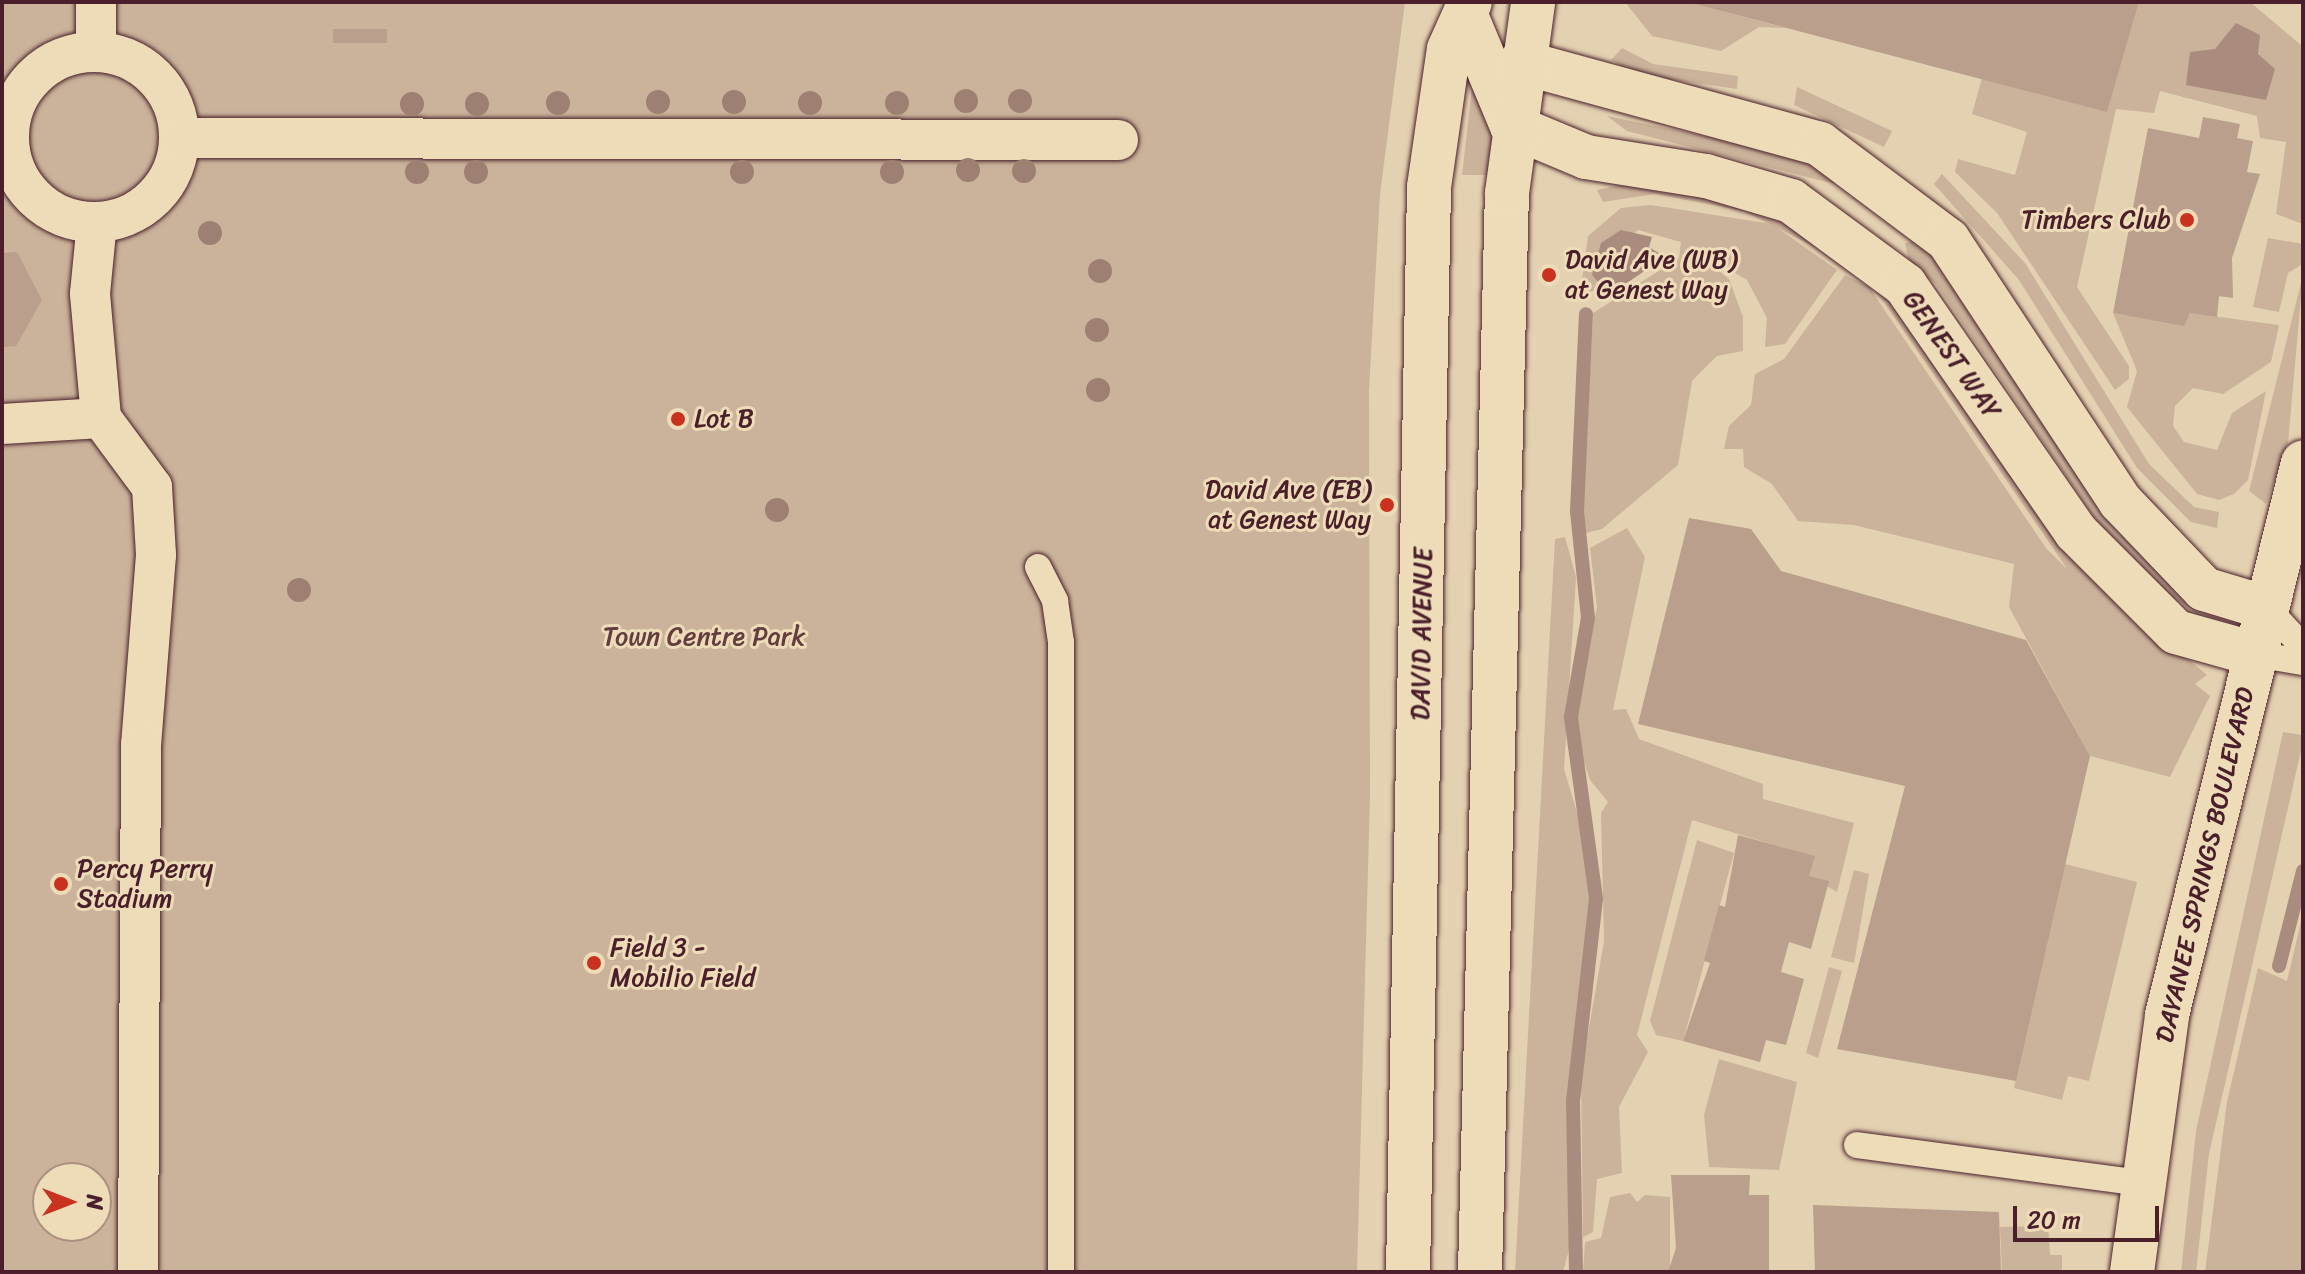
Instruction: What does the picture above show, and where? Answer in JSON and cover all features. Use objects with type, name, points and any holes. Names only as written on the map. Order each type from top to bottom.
[{"type":"street","points":[[96,2],[96,52]]},
{"type":"street","points":[[1480,1272],[1512,126],[1533,2]]},
{"type":"street","points":[[1468,10],[1512,126]]},
{"type":"street","name":"DAVID AVENUE","points":[[1408,1272],[1429,187],[1449,49],[1468,10]]},
{"type":"street","points":[[96,52],[133,62],[162,86],[180,138],[162,190],[140,209],[97,222],[54,213],[30,195],[5,141],[24,88],[56,62],[96,52]]},
{"type":"street","points":[[1521,62],[1820,144],[1948,240],[2120,501],[2204,589],[2267,608]]},
{"type":"street","name":"GENEST WAY","points":[[1512,126],[1586,157],[1706,176],[1791,201],[1905,285],[2076,532],[2176,632],[2255,654]]},
{"type":"street","points":[[180,138],[1118,140]]},
{"type":"street","points":[[97,222],[90,294],[101,418],[152,487],[156,555],[141,745],[138,1272]]},
{"type":"street","points":[[2,424],[101,418]]},
{"type":"street","name":"DAYANEE SPRINGS BOULEVARD","points":[[2132,1272],[2140,1183],[2167,1015],[2303,463]]},
{"type":"lane","points":[[1038,567],[1055,601],[1061,642],[1061,1272]]},
{"type":"lane","points":[[2267,608],[2303,647]]},
{"type":"lane","points":[[2255,654],[2303,662]]},
{"type":"lane","points":[[1857,1145],[2140,1183]]},
{"type":"green space","name":"Town Centre Park","points":[[2,2],[1405,2],[1380,194],[1369,391],[1370,796],[1357,1272],[2,1272]]},
{"type":"green space","points":[[1625,2],[1689,2],[1785,28],[1759,27],[1721,51],[1652,36]]},
{"type":"green space","points":[[2139,2],[2250,2],[2301,45],[2303,224],[2276,214],[2286,142],[2260,138],[2257,116],[2160,91],[2154,113],[2116,109],[2077,287],[2129,366],[2129,379],[2115,390],[1997,213],[1955,172],[1958,159],[2015,175],[2027,132],[1972,114],[1982,78],[2107,111]]},
{"type":"green space","points":[[1622,48],[1653,64],[1738,76],[1737,89],[1640,75],[1611,60]]},
{"type":"green space","points":[[1473,80],[1497,122],[1493,175],[1462,175]]},
{"type":"green space","points":[[1797,87],[1892,131],[1884,147],[1794,105]]},
{"type":"green space","points":[[1607,116],[1789,153],[1862,184],[1831,183],[1627,131]]},
{"type":"green space","points":[[1942,174],[2025,263],[2149,464],[2194,507],[2219,512],[2217,528],[2191,522],[2137,468],[2019,280],[1934,184]]},
{"type":"green space","points":[[1630,183],[1775,209],[1857,258],[2170,644],[2207,675],[2195,684],[2210,696],[2170,777],[2090,756],[2009,607],[2014,564],[1854,525],[1798,521],[1772,484],[1744,467],[1743,449],[1724,449],[1729,426],[1751,405],[1755,374],[1784,359],[1845,275],[1869,287],[2046,548],[2068,570],[1877,292],[1836,258],[1744,211],[1655,194],[1603,202],[1597,190]]},
{"type":"green space","points":[[1651,205],[1772,224],[1837,270],[1785,344],[1765,347],[1767,318],[1747,280],[1688,245],[1729,279],[1743,317],[1743,351],[1717,356],[1692,381],[1678,465],[1602,529],[1582,534],[1593,313],[1679,258],[1681,242],[1638,230],[1592,275],[1603,288],[1580,295],[1588,236],[1621,208]]},
{"type":"green space","points":[[2268,238],[2303,244],[2303,264],[2288,273],[2279,312],[2253,307]]},
{"type":"green space","points":[[1915,241],[1935,253],[2199,604],[2195,610],[2164,593],[2105,533],[1936,284],[1909,262],[1905,243]]},
{"type":"green space","points":[[2303,275],[2288,443],[2266,504],[2249,491]]},
{"type":"green space","points":[[2113,313],[2184,325],[2190,313],[2279,325],[2271,362],[2223,394],[2193,388],[2175,406],[2173,426],[2184,442],[2217,450],[2232,413],[2266,391],[2248,480],[2234,494],[2219,500],[2197,494],[2127,407],[2137,371]]},
{"type":"green space","points":[[1627,528],[1645,557],[1613,710],[1626,709],[1639,739],[1763,784],[1763,799],[1854,823],[1837,892],[1809,876],[1814,857],[1692,820],[1637,1035],[1648,1052],[1619,1107],[1622,1173],[1597,1179],[1593,1232],[1583,1237],[1581,1075],[1604,941],[1601,813],[1608,802],[1590,780],[1578,743],[1578,705],[1597,607],[1590,548]]},
{"type":"green space","points":[[1565,537],[1576,577],[1564,769],[1589,853],[1589,945],[1567,1100],[1571,1242],[1563,1272],[1515,1272],[1555,539]]},
{"type":"green space","points":[[2283,732],[2303,735],[2303,742],[2209,1154],[2196,1272],[2181,1272],[2196,1131]]},
{"type":"green space","points":[[1697,840],[1734,853],[1683,1041],[1656,1035],[1650,1021]]},
{"type":"green space","points":[[2065,864],[2137,882],[2089,1081],[2068,1076],[2062,1100],[2014,1088]]},
{"type":"green space","points":[[1854,870],[1869,874],[1854,963],[1831,957]]},
{"type":"green space","points":[[2303,913],[2303,1272],[2205,1272],[2227,1102],[2258,968],[2287,981]]},
{"type":"green space","points":[[1829,967],[1842,971],[1818,1058],[1806,1053]]},
{"type":"green space","points":[[1719,1059],[1797,1082],[1779,1170],[1709,1167],[1704,1115]]},
{"type":"green space","points":[[1630,1193],[1637,1202],[1645,1195],[1670,1197],[1670,1272],[1583,1272],[1585,1242],[1601,1238],[1610,1197]]},
{"type":"green space","points":[[2048,1226],[2050,1255],[2062,1255],[2062,1272],[2002,1272],[2000,1227]]},
{"type":"shaded area","points":[[2236,23],[2260,35],[2258,54],[2275,69],[2266,100],[2186,85],[2190,52],[2215,49]]},
{"type":"shaded area","points":[[1621,230],[1652,237],[1649,247],[1665,257],[1618,289],[1603,288],[1592,275],[1601,243]]},
{"type":"building","points":[[1687,2],[2139,2],[2107,112]]},
{"type":"building","points":[[333,29],[387,29],[387,43],[333,43]]},
{"type":"building","name":"Timbers Club","points":[[2203,117],[2240,124],[2237,138],[2253,141],[2247,172],[2260,174],[2232,258],[2233,298],[2219,296],[2217,317],[2190,313],[2184,326],[2113,313],[2148,128],[2199,138]]},
{"type":"building","points":[[17,252],[42,300],[16,346],[2,347],[2,253]]},
{"type":"building","points":[[1689,518],[1751,529],[1781,571],[2026,640],[2090,756],[2016,1081],[1837,1049],[1905,786],[1638,724]]},
{"type":"building","points":[[1738,835],[1815,856],[1809,876],[1829,881],[1811,949],[1789,942],[1781,972],[1804,979],[1786,1045],[1766,1040],[1760,1062],[1683,1041],[1710,963],[1704,961],[1719,905],[1725,907]]},
{"type":"building","points":[[1671,1175],[1750,1175],[1749,1195],[1769,1195],[1769,1270],[1668,1272],[1676,1248]]},
{"type":"building","points":[[1813,1205],[1999,1212],[2001,1272],[1815,1272]]},
{"type":"waterway","points":[[1576,1272],[1573,1101],[1596,898],[1571,717],[1588,618],[1577,511],[1586,314]]},
{"type":"waterway","points":[[2279,966],[2303,871]]},
{"type":"place","name":"Timbers Club","points":[[2187,220]]},
{"type":"place","name":"David Ave (WB) at Genest Way","points":[[1549,275]]},
{"type":"place","name":"Lot B","points":[[678,419]]},
{"type":"place","name":"David Ave (EB) at Genest Way","points":[[1387,505]]},
{"type":"place","name":"Percy Perry Stadium","points":[[61,884]]},
{"type":"place","name":"Field 3 - Mobilio Field","points":[[594,963]]}]
